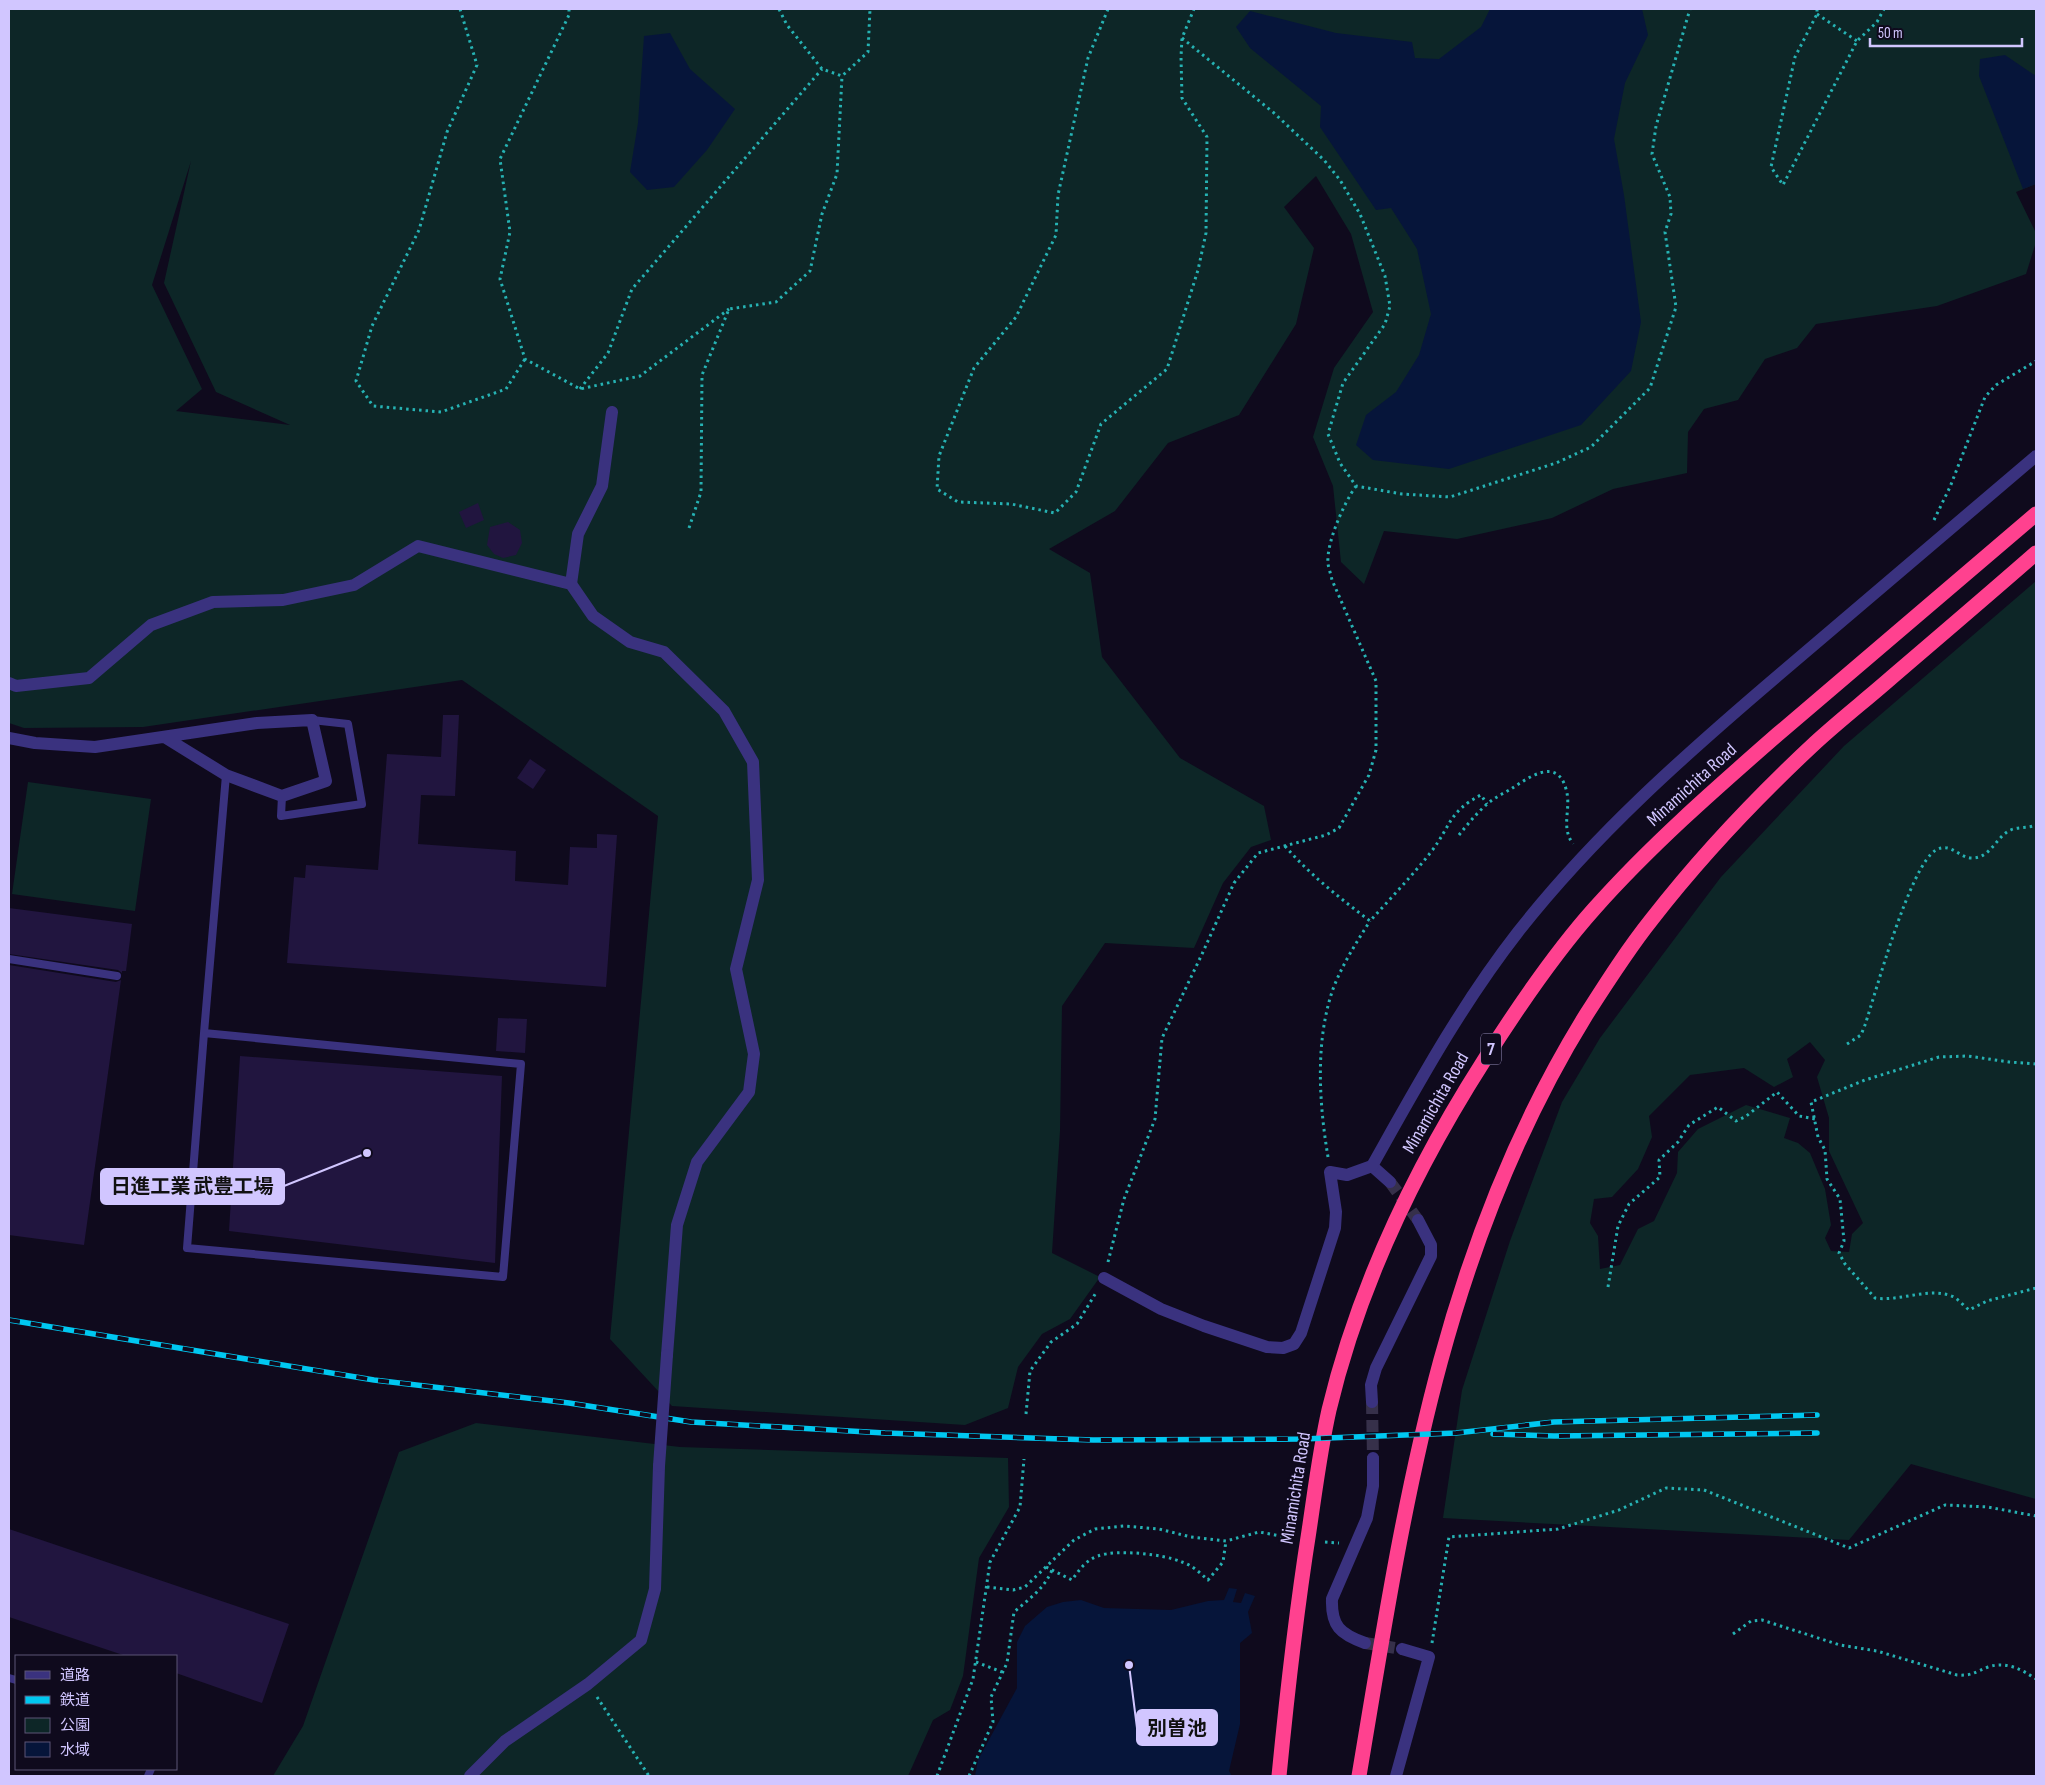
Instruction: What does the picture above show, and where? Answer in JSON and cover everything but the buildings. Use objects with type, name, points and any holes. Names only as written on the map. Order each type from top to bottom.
[{"type":"highway","name":"Minamichita Road","points":[[1279,1776],[1292,1641],[1317,1474],[1330,1409],[1362,1303],[1384,1246],[1414,1180],[1451,1112],[1511,1018],[1549,965],[1592,911],[1644,856],[1699,804],[1856,666],[2036,514]]},
{"type":"highway","points":[[1359,1776],[1410,1483],[1426,1410],[1449,1329],[1474,1248],[1499,1184],[1532,1111],[1570,1041],[1605,984],[1650,921],[1697,864],[1756,801],[1816,742],[2036,554]]},
{"type":"street","points":[[571,584],[578,534],[602,486],[612,412]]},
{"type":"street","points":[[1104,1278],[1161,1309],[1204,1326],[1267,1347],[1283,1348],[1294,1344],[1301,1334],[1335,1228],[1336,1212],[1330,1172],[1347,1174],[1372,1166],[1426,1070],[1477,990],[1518,932],[1632,806],[1698,744],[2036,456]]},
{"type":"street","points":[[9,683],[16,686],[89,678],[152,624],[213,602],[283,600],[354,586],[418,546],[571,584],[593,616],[630,642],[664,652],[724,710],[753,762],[758,880],[736,969],[754,1054],[749,1092],[697,1162],[677,1225],[659,1466],[655,1589],[641,1640],[588,1684],[505,1741],[470,1776]]},
{"type":"street","points":[[9,738],[35,743],[95,747],[166,738],[257,723],[312,720],[326,780],[282,796],[226,775],[166,738]]},
{"type":"street","points":[[1372,1166],[1390,1182]]},
{"type":"street","points":[[1372,1402],[1371,1385],[1376,1368],[1431,1256],[1432,1245],[1418,1220]]},
{"type":"street","points":[[1365,1643],[1350,1637],[1338,1628],[1332,1613],[1332,1599],[1367,1518],[1373,1486],[1373,1458]]},
{"type":"street","points":[[1396,1776],[1429,1657],[1402,1649]]},
{"type":"lane","points":[[282,796],[281,816],[362,804],[348,724],[312,720]]},
{"type":"lane","points":[[204,1033],[521,1064],[503,1277],[187,1248],[204,1033],[226,775]]},
{"type":"lane","points":[[9,959],[117,976]]},
{"type":"path","points":[[460,9],[477,64],[447,132],[419,230],[372,326],[356,382],[373,406],[441,412],[506,389],[526,358]]},
{"type":"path","points":[[569,9],[569,15],[500,159],[510,232],[500,279],[526,358],[580,388],[640,376],[729,308],[776,302],[810,271],[822,214],[836,174],[842,76],[868,52],[870,9]]},
{"type":"path","points":[[779,9],[787,25],[822,69],[842,76]]},
{"type":"path","points":[[1108,9],[1088,58],[1058,195],[1056,235],[1016,316],[974,368],[938,456],[937,489],[958,502],[1011,504],[1054,513],[1076,492],[1101,424],[1167,368],[1198,270],[1206,233],[1207,137],[1182,98],[1182,38],[1194,9]]},
{"type":"path","points":[[1182,38],[1274,113],[1324,160],[1340,180],[1360,214],[1385,276],[1390,306],[1385,324],[1343,383],[1328,434],[1340,463],[1356,486],[1402,494],[1450,497],[1556,464],[1591,447],[1650,388],[1676,307],[1665,232],[1671,214],[1670,197],[1652,154],[1656,126],[1690,9]]},
{"type":"path","points":[[1817,9],[1817,14],[1796,57],[1771,167],[1783,186],[1857,41],[1877,22],[1884,9]]},
{"type":"path","points":[[1817,14],[1857,41]]},
{"type":"path","points":[[580,388],[608,353],[632,288],[822,69]]},
{"type":"path","points":[[689,528],[701,492],[702,375],[729,308]]},
{"type":"path","points":[[1925,550],[1927,534],[1950,487],[1985,397],[1996,385],[2036,361]]},
{"type":"path","points":[[1026,1414],[1030,1371],[1050,1342],[1078,1324],[1104,1278],[1124,1199],[1155,1119],[1162,1038],[1204,952],[1234,883],[1258,853],[1326,835],[1339,828],[1369,775],[1376,750],[1376,681],[1332,580],[1328,563],[1331,544],[1346,501],[1356,486]]},
{"type":"path","points":[[1459,834],[1487,804],[1533,774],[1547,771],[1554,772],[1563,780],[1567,790],[1565,824],[1568,837],[1574,846],[1587,854]]},
{"type":"path","points":[[1330,1172],[1323,1130],[1322,1045],[1327,1012],[1342,968],[1370,922],[1432,851],[1453,816],[1464,804],[1481,795],[1487,804]]},
{"type":"path","points":[[1847,1044],[1861,1035],[1896,928],[1925,860],[1935,851],[1942,848],[1950,848],[1970,858],[1979,856],[1989,851],[2006,832],[2012,829],[2028,828],[2036,825]]},
{"type":"path","points":[[1285,846],[1323,884],[1370,922]]},
{"type":"path","points":[[2036,1064],[1968,1056],[1938,1057],[1865,1080],[1811,1102],[1818,1138],[1825,1150],[1827,1179],[1840,1199],[1844,1241],[1839,1253],[1845,1264],[1875,1298],[1902,1298],[1939,1293],[1954,1298],[1969,1310],[1987,1301],[2036,1288]]},
{"type":"path","points":[[1608,1287],[1618,1226],[1629,1204],[1660,1176],[1658,1160],[1678,1142],[1689,1125],[1718,1107],[1736,1121],[1745,1117],[1777,1092],[1799,1116],[1815,1119]]},
{"type":"path","points":[[937,1776],[973,1679],[990,1562],[1020,1507],[1024,1459]]},
{"type":"path","points":[[1429,1657],[1449,1536],[1558,1529],[1618,1510],[1666,1488],[1704,1490],[1849,1548],[1945,1505],[1988,1506],[2036,1516]]},
{"type":"path","points":[[986,1587],[1013,1590],[1025,1587],[1074,1540],[1095,1529],[1124,1526],[1160,1529],[1191,1537],[1226,1541],[1258,1532],[1286,1537]]},
{"type":"path","points":[[1046,1567],[1072,1580],[1085,1564],[1097,1556],[1108,1554],[1143,1554],[1184,1562],[1208,1580],[1223,1562],[1226,1541]]},
{"type":"path","points":[[969,1776],[994,1722],[990,1697],[1007,1663],[1014,1612],[1039,1592],[1052,1570]]},
{"type":"path","points":[[1733,1634],[1751,1621],[1762,1620],[1840,1645],[1877,1651],[1957,1675],[1969,1676],[2002,1664],[2016,1667],[2036,1679]]},
{"type":"path","points":[[976,1662],[1002,1672]]},
{"type":"path","points":[[588,1684],[649,1776]]},
{"type":"green space","points":[[9,9],[2036,9],[2036,184],[2016,192],[2036,233],[2036,242],[2026,274],[1937,306],[1816,324],[1797,348],[1765,359],[1738,400],[1704,409],[1688,432],[1687,473],[1613,489],[1552,518],[1457,539],[1384,531],[1364,584],[1341,562],[1333,486],[1313,437],[1334,368],[1373,312],[1351,234],[1316,176],[1284,207],[1314,248],[1296,324],[1239,415],[1168,443],[1115,511],[1049,549],[1090,573],[1102,657],[1180,758],[1264,806],[1271,840],[1251,847],[1223,883],[1194,948],[1105,943],[1062,1006],[1060,1131],[1052,1253],[1100,1277],[1070,1319],[1042,1334],[1018,1367],[1008,1408],[965,1425],[672,1406],[610,1339],[658,816],[462,680],[143,727],[24,728],[9,723]],"holes":[[[191,161],[164,283],[216,392],[290,425],[176,411],[202,389],[152,285]]]},
{"type":"green space","points":[[2036,581],[2036,1499],[1911,1464],[1849,1540],[1443,1518],[1462,1390],[1510,1241],[1562,1102],[1600,1038],[1721,877],[1844,746]],"holes":[[[1810,1042],[1825,1060],[1817,1077],[1829,1118],[1829,1151],[1863,1223],[1852,1234],[1849,1252],[1831,1251],[1825,1238],[1831,1225],[1825,1189],[1810,1153],[1798,1143],[1784,1138],[1790,1118],[1746,1105],[1698,1129],[1678,1152],[1677,1173],[1654,1221],[1638,1229],[1620,1265],[1600,1269],[1598,1236],[1590,1223],[1594,1199],[1612,1197],[1638,1169],[1652,1137],[1649,1116],[1690,1075],[1744,1068],[1774,1087],[1793,1077],[1787,1059]]]},
{"type":"green space","points":[[28,782],[151,799],[135,911],[12,894]]},
{"type":"green space","points":[[476,1423],[680,1447],[1008,1458],[1009,1507],[979,1558],[963,1676],[950,1710],[933,1720],[908,1776],[273,1776],[303,1726],[399,1452]]},
{"type":"water","points":[[1490,9],[1642,9],[1648,35],[1625,83],[1614,139],[1624,195],[1641,322],[1631,371],[1581,425],[1449,469],[1373,460],[1356,445],[1366,415],[1396,392],[1419,355],[1431,314],[1417,249],[1391,208],[1376,210],[1320,127],[1321,106],[1250,48],[1236,27],[1250,11],[1336,33],[1412,42],[1415,58],[1439,59],[1481,27]]},
{"type":"water","points":[[670,33],[690,69],[735,109],[707,150],[674,187],[647,190],[630,172],[638,123],[644,36]]},
{"type":"water","points":[[2005,55],[2036,76],[2036,184],[2023,189],[1979,76],[1980,59]]},
{"type":"water","points":[[1229,1588],[1237,1589],[1233,1602],[1241,1603],[1245,1593],[1255,1596],[1248,1612],[1252,1633],[1240,1643],[1240,1724],[1229,1771],[1232,1776],[975,1776],[978,1760],[1017,1688],[1017,1642],[1025,1626],[1047,1607],[1063,1602],[1081,1600],[1104,1608],[1171,1610],[1208,1601],[1224,1600]]},
{"type":"tunnel","points":[[1390,1182],[1418,1220]]},
{"type":"tunnel","points":[[1372,1402],[1373,1458]]},
{"type":"tunnel","points":[[1365,1643],[1402,1649]]},
{"type":"railway","points":[[9,1320],[374,1380],[569,1403],[691,1422],[885,1433],[1093,1440],[1302,1439],[1456,1433],[1554,1422],[1817,1415]]},
{"type":"railway","points":[[1493,1434],[1554,1436],[1817,1433]]},
{"type":"place","name":"日進工業 武豊工場","points":[[367,1153]]},
{"type":"place","name":"別曽池","points":[[1129,1665]]}]
